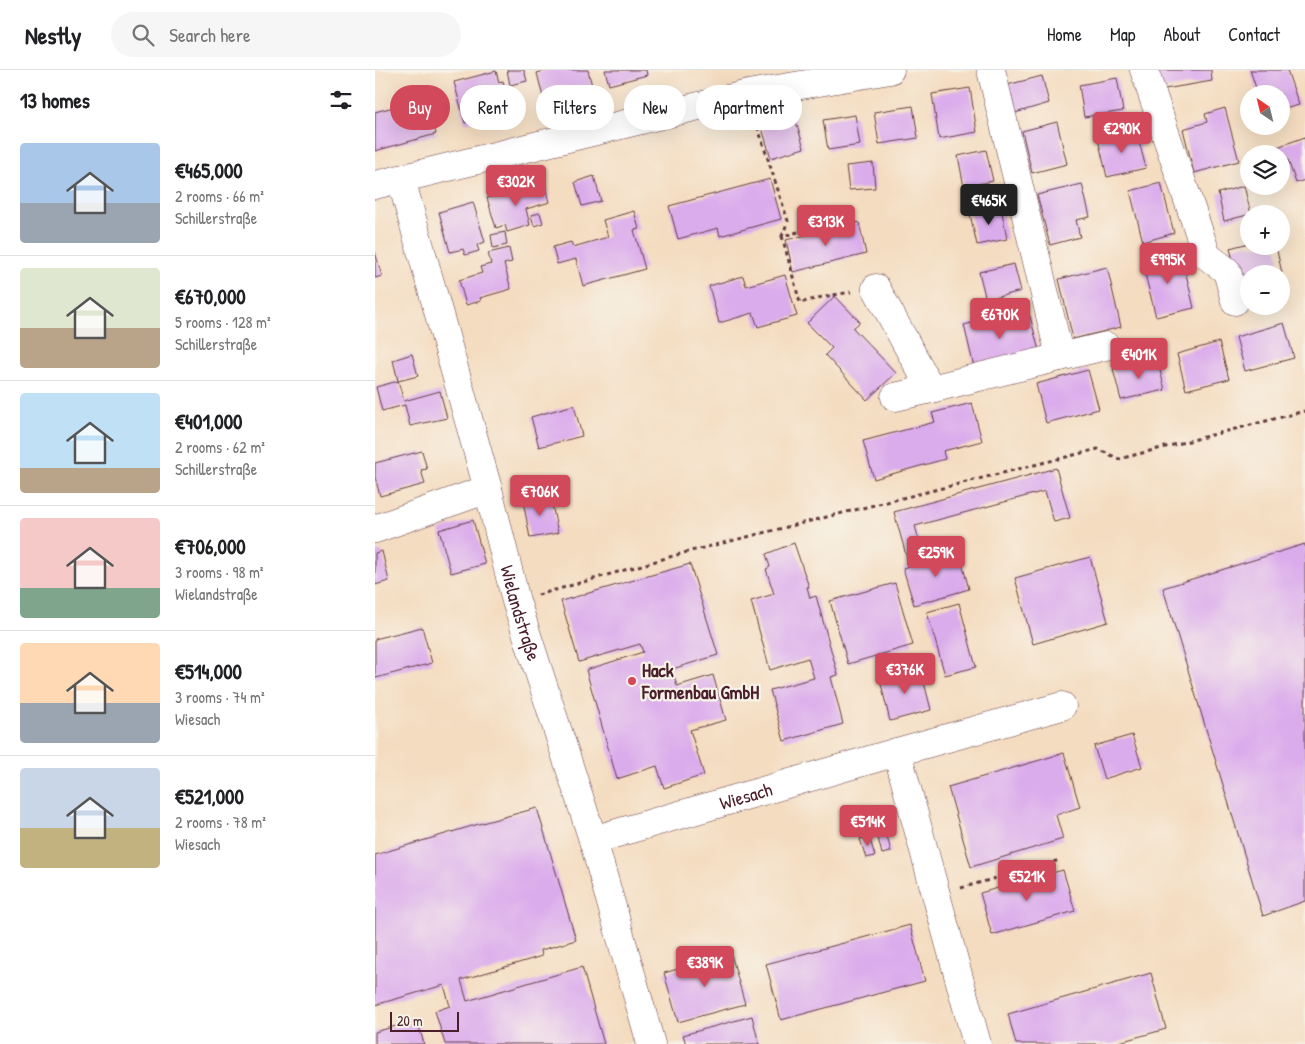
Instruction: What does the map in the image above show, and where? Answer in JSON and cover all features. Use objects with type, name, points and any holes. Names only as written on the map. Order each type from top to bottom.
[{"type":"street","points":[[778,85],[809,76],[890,70]]},
{"type":"street","points":[[991,70],[1060,357]]},
{"type":"street","points":[[1144,70],[1207,256],[1227,271],[1235,301]]},
{"type":"street","points":[[375,185],[696,107]]},
{"type":"street","name":"Wielandstraße","points":[[401,179],[488,489],[516,601],[593,840],[651,1044]]},
{"type":"street","points":[[876,288],[931,389]]},
{"type":"street","points":[[895,396],[1106,346]]},
{"type":"street","points":[[375,529],[488,489]]},
{"type":"street","name":"Wiesach","points":[[593,840],[1062,706]]},
{"type":"street","points":[[897,752],[977,1044]]},
{"type":"path","points":[[759,130],[788,221],[783,236],[800,303],[822,297],[876,288]]},
{"type":"path","points":[[783,236],[856,218]]},
{"type":"path","points":[[516,601],[687,552],[1098,449],[1119,459],[1305,411]]},
{"type":"path","points":[[936,895],[1060,860]]},
{"type":"path","points":[[1047,864],[1051,873]]},
{"type":"building","points":[[507,70],[524,70],[527,81],[510,85]]},
{"type":"building","points":[[548,70],[588,70],[592,85],[540,85],[537,73]]},
{"type":"building","points":[[605,70],[646,70],[647,75],[609,85]]},
{"type":"building","points":[[1156,70],[1211,70],[1212,81],[1159,90]]},
{"type":"building","points":[[1250,70],[1287,70],[1299,105],[1290,108],[1290,85],[1255,85]]},
{"type":"building","points":[[496,71],[499,82],[503,81],[504,85],[460,85],[460,104],[454,82]]},
{"type":"building","points":[[1042,76],[1049,103],[1015,113],[1007,85]]},
{"type":"building","points":[[1117,78],[1123,111],[1084,117],[1079,85]]},
{"type":"building","points":[[970,88],[977,132],[939,139],[932,94]]},
{"type":"building","points":[[913,106],[918,138],[879,144],[874,112]]},
{"type":"building","points":[[390,108],[390,130],[435,130],[436,134],[375,151],[375,112]]},
{"type":"building","points":[[1225,108],[1239,161],[1194,173],[1183,129],[1207,122],[1205,114]]},
{"type":"building","points":[[855,115],[860,145],[828,150],[823,120]]},
{"type":"building","points":[[1057,122],[1067,164],[1032,173],[1022,131]]},
{"type":"building","points":[[763,130],[799,130],[804,148],[771,158]]},
{"type":"building","points":[[1136,130],[1146,168],[1107,177],[1098,139]]},
{"type":"building","points":[[1305,137],[1305,180],[1296,183],[1290,166],[1290,145],[1283,145]]},
{"type":"building","points":[[986,150],[993,181],[964,187],[958,156]]},
{"type":"building","points":[[873,163],[875,188],[849,190],[846,166]]},
{"type":"building","points":[[594,176],[601,201],[582,206],[575,182]]},
{"type":"building","points":[[770,179],[781,219],[720,236],[718,228],[678,239],[669,206]]},
{"type":"building","points":[[1161,183],[1174,233],[1143,242],[1130,191]]},
{"type":"building","points":[[545,184],[550,202],[526,209],[530,225],[507,232],[505,225],[496,228],[487,198]]},
{"type":"building","points":[[1082,184],[1090,217],[1076,220],[1080,237],[1050,245],[1037,195]]},
{"type":"building","points":[[1240,187],[1240,195],[1246,195],[1249,205],[1240,205],[1240,217],[1224,221],[1218,193]]},
{"type":"building","points":[[473,202],[485,242],[477,245],[479,251],[465,255],[463,249],[450,252],[439,212]]},
{"type":"building","points":[[1001,207],[1007,239],[977,245],[970,214]]},
{"type":"building","points":[[634,211],[639,229],[634,230],[645,269],[583,286],[576,259],[557,264],[553,247],[571,242],[573,247],[608,237],[603,220]]},
{"type":"building","points":[[540,213],[543,223],[534,226],[531,215]]},
{"type":"building","points":[[859,222],[866,254],[793,272],[786,240]]},
{"type":"building","points":[[505,232],[507,245],[493,248],[491,235]]},
{"type":"building","points":[[1240,245],[1240,255],[1278,255],[1280,265],[1240,265],[1240,289],[1230,248]]},
{"type":"building","points":[[509,248],[512,262],[504,264],[511,289],[480,298],[481,301],[466,305],[459,280],[482,273],[480,267],[491,264],[488,253]]},
{"type":"building","points":[[375,252],[382,276],[375,278]]},
{"type":"building","points":[[1181,253],[1194,308],[1156,317],[1142,262]]},
{"type":"building","points":[[1014,264],[1021,291],[986,300],[979,272]]},
{"type":"building","points":[[1107,267],[1121,327],[1073,339],[1059,279]]},
{"type":"building","points":[[785,275],[797,316],[758,327],[753,313],[719,323],[709,286],[743,276],[746,286]]},
{"type":"building","points":[[835,296],[860,322],[853,328],[896,373],[867,400],[825,355],[832,348],[807,323]]},
{"type":"building","points":[[999,316],[1001,323],[1030,316],[1039,351],[974,367],[964,325]]},
{"type":"building","points":[[1284,323],[1294,358],[1245,371],[1236,337]]},
{"type":"building","points":[[1219,342],[1229,379],[1186,390],[1177,354]]},
{"type":"building","points":[[412,354],[418,376],[398,381],[393,360]]},
{"type":"building","points":[[1157,359],[1165,390],[1121,400],[1113,369]]},
{"type":"building","points":[[1088,370],[1099,409],[1046,423],[1036,384]]},
{"type":"building","points":[[398,381],[404,401],[440,391],[447,418],[410,426],[405,405],[382,411],[376,387]]},
{"type":"building","points":[[972,403],[982,441],[943,451],[945,459],[874,479],[863,441],[935,422],[932,413]]},
{"type":"building","points":[[574,405],[582,436],[539,447],[531,417]]},
{"type":"building","points":[[422,451],[427,469],[421,470],[425,484],[380,496],[375,477],[375,463]]},
{"type":"building","points":[[1056,468],[1070,518],[1054,522],[1045,491],[915,526],[924,558],[908,562],[894,512]]},
{"type":"building","points":[[550,495],[558,533],[530,538],[523,501]]},
{"type":"building","points":[[473,520],[485,564],[451,573],[439,530]]},
{"type":"building","points":[[794,543],[809,587],[807,587],[810,598],[816,596],[838,675],[831,677],[843,724],[784,741],[770,690],[814,678],[808,658],[770,670],[751,601],[774,594],[766,569],[770,567],[766,554]]},
{"type":"building","points":[[1305,544],[1305,901],[1263,916],[1163,588]]},
{"type":"building","points":[[382,551],[389,581],[375,585],[375,553]]},
{"type":"building","points":[[959,552],[969,589],[914,605],[903,568]]},
{"type":"building","points":[[1090,557],[1108,622],[1033,644],[1015,578]]},
{"type":"building","name":"Hack Formenbau GmbH","points":[[690,564],[718,655],[672,669],[677,686],[713,675],[726,720],[690,730],[704,775],[664,788],[657,766],[617,779],[586,670],[643,652],[640,644],[579,662],[561,601]]},
{"type":"building","points":[[895,583],[913,645],[848,664],[830,601]]},
{"type":"building","points":[[959,603],[976,667],[945,675],[927,612]]},
{"type":"building","points":[[422,627],[432,663],[376,678],[375,639]]},
{"type":"building","points":[[921,670],[931,710],[890,721],[880,680]]},
{"type":"building","points":[[1132,735],[1142,767],[1104,779],[1094,746]]},
{"type":"building","points":[[1064,753],[1080,807],[1056,815],[1063,839],[971,867],[948,787]]},
{"type":"building","points":[[537,808],[576,940],[541,950],[542,956],[461,980],[467,1001],[582,967],[604,1044],[445,1044],[435,1011],[450,1006],[444,985],[375,1005],[375,855]]},
{"type":"building","points":[[882,820],[884,829],[874,832],[872,823]]},
{"type":"building","points":[[886,832],[891,852],[882,854],[877,834]]},
{"type":"building","points":[[869,836],[875,856],[866,858],[860,839]]},
{"type":"building","points":[[1063,870],[1075,911],[992,935],[980,893]]},
{"type":"building","points":[[910,925],[925,981],[781,1020],[766,964]]},
{"type":"building","points":[[731,954],[745,1004],[678,1022],[664,973]]},
{"type":"building","points":[[1151,973],[1166,1029],[1112,1044],[1016,1044],[1008,1014]]},
{"type":"building","points":[[752,1016],[759,1044],[686,1044],[683,1035]]},
{"type":"building","points":[[417,1020],[424,1044],[375,1044],[375,1032]]},
{"type":"place","name":"Hack Formenbau GmbH","points":[[632,681]]}]
